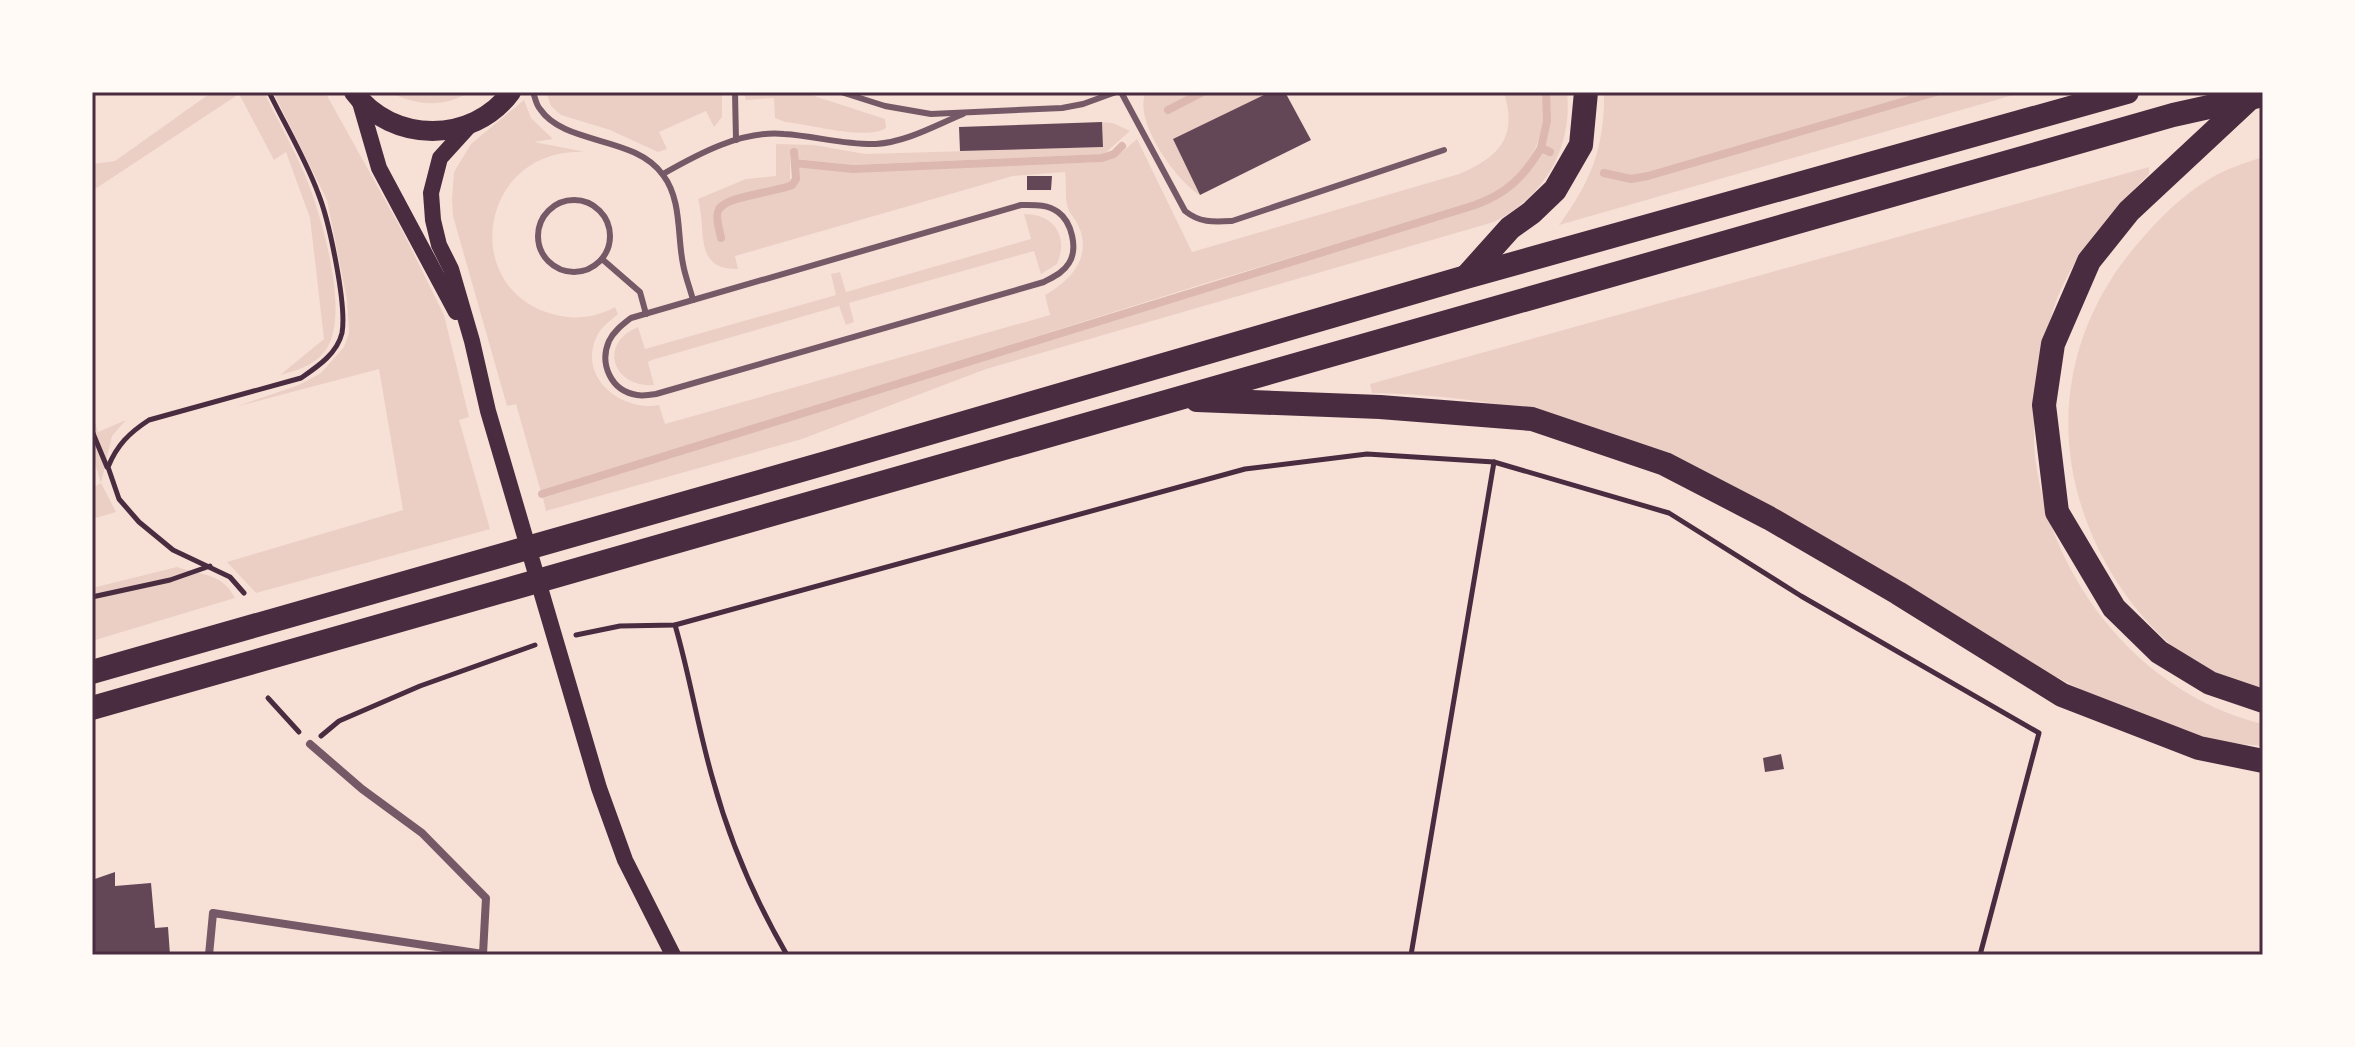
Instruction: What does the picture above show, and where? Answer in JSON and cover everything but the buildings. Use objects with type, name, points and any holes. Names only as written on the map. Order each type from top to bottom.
[{"type":"highway","points":[[1466,277],[1510,228],[1555,190],[1571,166],[1581,145],[1586,92]]},
{"type":"highway","points":[[92,672],[1466,277],[2127,92]]},
{"type":"highway","points":[[92,708],[2173,115],[2256,96]]},
{"type":"highway","points":[[2256,96],[2129,211],[2089,261],[2053,344],[2044,405],[2057,512],[2114,608],[2159,652],[2210,683],[2263,701]]},
{"type":"highway","points":[[1175,399],[1380,407],[1532,419],[1665,464],[1756,511],[1898,593],[2062,695],[2199,748],[2263,761]]},
{"type":"main road","points":[[511,92],[495,109],[471,124],[440,158],[431,193],[433,220],[472,341],[488,411],[576,715],[625,860],[673,955]]},
{"type":"main road","points":[[356,95],[381,118],[414,131],[446,131],[471,124]]},
{"type":"main road","points":[[356,95],[379,168],[472,341]]},
{"type":"street","points":[[209,955],[213,913],[483,954],[486,898],[422,833],[362,789],[310,744]]},
{"type":"lane","points":[[533,92],[540,110],[563,128],[630,150],[663,174],[677,212],[683,264],[693,300]]},
{"type":"lane","points":[[735,92],[736,140]]},
{"type":"lane","points":[[841,92],[931,114],[1062,108],[1118,92],[1185,211],[1194,219],[1204,222],[1232,221],[1444,150]]},
{"type":"lane","points":[[663,174],[690,158],[736,140],[782,133],[878,144],[917,134],[963,114]]},
{"type":"lane","points":[[570,199],[582,199],[603,212],[611,234],[610,246],[602,259],[585,271],[561,270],[551,264],[543,254],[538,231],[548,209],[570,199]]},
{"type":"lane","points":[[1021,205],[1041,205],[1056,210],[1065,219],[1073,240],[1070,262],[1060,273],[1044,282],[656,394],[637,395],[622,390],[605,367],[605,352],[610,338],[631,318],[693,300],[1021,205]]},
{"type":"lane","points":[[602,259],[640,292],[646,314]]},
{"type":"path","points":[[108,467],[115,448],[149,420],[301,378],[321,364],[341,335],[342,306],[338,273],[319,194],[269,92]]},
{"type":"path","points":[[92,431],[119,499],[139,522],[173,550],[230,577],[244,593]]},
{"type":"path","points":[[566,638],[620,626],[675,625],[1245,469],[1367,454],[1494,462],[1669,513],[1801,596],[2039,733],[1980,955]]},
{"type":"path","points":[[1411,955],[1494,462]]},
{"type":"path","points":[[92,597],[170,580],[210,566]]},
{"type":"path","points":[[675,625],[712,778],[730,837],[762,912],[787,955]]},
{"type":"path","points":[[268,698],[310,744],[339,721],[366,709],[535,645]]},
{"type":"shaded area","points":[[212,92],[264,92],[305,175],[325,237],[334,287],[336,311],[333,332],[327,348],[318,359],[280,375],[324,339],[310,218],[286,152],[274,160],[239,94],[92,191],[92,164],[115,161]]},
{"type":"shaded area","points":[[273,92],[325,92],[404,234],[444,315],[469,417],[459,420],[490,529],[256,593],[227,562],[403,510],[379,369],[235,407],[299,385],[321,373],[344,347],[349,333],[347,300],[327,200]]},
{"type":"shaded area","points":[[390,92],[469,92],[450,101],[430,103],[410,100]]},
{"type":"shaded area","points":[[546,92],[722,92],[722,117],[714,127],[706,111],[659,132],[667,149],[658,152],[610,130],[561,115],[551,106]]},
{"type":"shaded area","points":[[744,92],[802,92],[885,119],[886,128],[866,133],[785,122],[775,118],[774,98],[746,100]]},
{"type":"shaded area","points":[[1146,92],[1197,92],[1167,108],[1169,112],[1207,92],[1270,92],[1174,139],[1200,195],[1179,177],[1151,133],[1143,104]]},
{"type":"shaded area","points":[[1504,92],[1544,92],[1543,126],[1532,155],[1523,168],[1500,190],[1485,199],[1206,283],[541,492],[516,404],[507,406],[453,216],[454,172],[471,144],[524,100],[531,118],[553,139],[534,142],[586,152],[549,157],[522,172],[503,195],[493,223],[494,252],[504,279],[525,301],[556,315],[571,317],[594,315],[615,307],[618,314],[599,333],[592,351],[598,378],[617,397],[630,403],[659,405],[665,424],[1050,315],[1045,295],[1070,276],[1081,258],[1082,238],[1067,207],[1065,172],[1013,176],[735,256],[738,269],[724,268],[714,263],[704,246],[698,199],[746,179],[776,176],[776,144],[814,145],[865,154],[1103,147],[1102,122],[1113,123],[1130,131],[1104,154],[852,165],[798,159],[798,152],[790,152],[790,184],[746,194],[714,208],[718,238],[724,237],[720,215],[722,209],[792,188],[797,181],[797,165],[848,171],[1100,162],[1121,153],[1137,139],[1192,252],[1459,174],[1473,167],[1495,153],[1502,144],[1508,122]]},
{"type":"shaded area","points":[[1550,92],[1567,92],[1568,113],[1560,151],[1541,184],[1527,199],[1494,222],[986,369],[802,439],[546,511],[543,498],[947,369],[1492,202],[1521,180],[1542,151],[1550,153],[1552,149],[1545,146],[1550,124]]},
{"type":"shaded area","points":[[1604,92],[2024,92],[1559,225],[1580,194],[1594,163],[1602,130]]},
{"type":"shaded area","points":[[2263,157],[2263,693],[2214,673],[2186,657],[2157,632],[2117,582],[2094,539],[2078,496],[2070,451],[2069,407],[2075,363],[2089,321],[2111,280],[2140,241],[2166,213],[2207,180]]},
{"type":"shaded area","points":[[2149,167],[2149,174],[2083,250],[2056,300],[2047,333],[2036,403],[2036,464],[2046,508],[2062,551],[2083,591],[2110,628],[2142,660],[2179,688],[2219,709],[2263,724],[2263,746],[2219,742],[2178,730],[2084,691],[1534,411],[1453,398],[1372,393],[1370,384]]},
{"type":"shaded area","points":[[1024,214],[1051,222],[1060,236],[1057,264],[1041,274],[1034,251],[849,303],[854,322],[846,325],[839,306],[652,360],[648,362],[654,385],[628,379],[615,363],[614,353],[618,343],[625,334],[638,327],[645,349],[836,295],[831,274],[840,272],[846,292],[1031,239]]},
{"type":"shaded area","points":[[92,413],[98,432],[126,420],[112,436],[101,483],[92,454]]},
{"type":"shaded area","points":[[101,483],[116,512],[92,519],[92,488]]},
{"type":"shaded area","points":[[177,567],[217,579],[235,598],[92,641],[92,588]]},
{"type":"waterway","points":[[1168,110],[1203,92]]},
{"type":"waterway","points":[[1541,148],[1547,121],[1546,92]]},
{"type":"waterway","points":[[1604,173],[1631,179],[1648,176],[1936,92]]},
{"type":"waterway","points":[[795,163],[853,169],[1102,158],[1114,154],[1122,146]]},
{"type":"waterway","points":[[542,494],[1475,205],[1496,196],[1513,183],[1541,148],[1550,152]]},
{"type":"waterway","points":[[721,238],[717,217],[722,206],[740,198],[792,185],[796,179],[794,152]]}]
